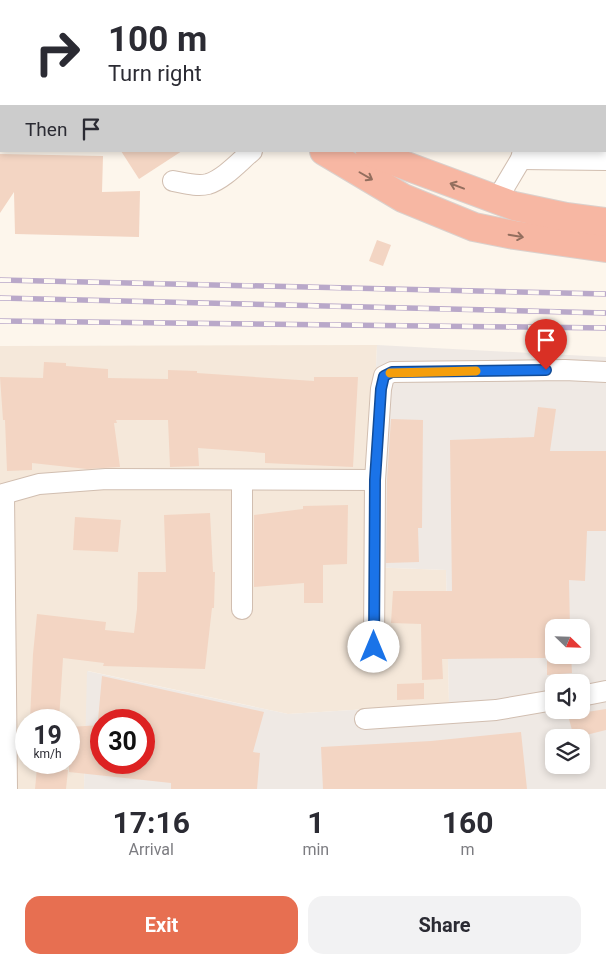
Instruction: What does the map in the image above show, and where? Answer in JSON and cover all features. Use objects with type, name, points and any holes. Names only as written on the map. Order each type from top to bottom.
[{"type":"highway","points":[[326,152],[403,198],[474,227],[514,236],[606,248]]},
{"type":"highway","points":[[373,152],[496,201],[549,213],[606,222]]},
{"type":"street","points":[[173,181],[198,185],[208,184],[223,176],[251,152]]},
{"type":"street","points":[[496,201],[522,155],[606,160]]},
{"type":"street","points":[[374,647],[375,480],[381,389],[384,376],[392,372],[565,370],[606,372]]},
{"type":"street","points":[[7,789],[2,495],[39,484],[106,478],[375,480]]},
{"type":"street","points":[[242,480],[242,609]]},
{"type":"street","points":[[590,694],[606,691]]},
{"type":"street","points":[[366,719],[496,710],[545,702]]},
{"type":"shaded area","points":[[377,345],[367,567],[446,570],[449,704],[288,714],[88,671],[84,789],[0,789],[0,346]]},
{"type":"shaded area","points":[[377,345],[606,357],[606,789],[84,789],[87,671],[288,714],[449,704],[446,570],[367,567]]},
{"type":"building","points":[[122,152],[180,152],[139,179]]},
{"type":"building","points":[[0,154],[103,156],[102,192],[140,191],[139,237],[15,234],[14,192],[0,213]]},
{"type":"building","points":[[377,240],[391,245],[383,266],[369,261]]},
{"type":"building","points":[[44,362],[66,363],[66,366],[108,369],[108,378],[168,379],[168,370],[314,381],[314,377],[358,377],[353,467],[265,463],[265,453],[198,448],[199,466],[170,467],[168,420],[116,420],[117,423],[114,423],[120,467],[87,469],[32,463],[32,470],[7,471],[5,420],[3,420],[0,377],[43,378]]},
{"type":"building","points":[[538,407],[556,409],[550,451],[606,451],[606,531],[587,531],[585,581],[569,580],[570,619],[545,619],[545,658],[442,659],[443,679],[422,680],[421,624],[391,623],[393,591],[452,591],[450,440],[534,437]]},
{"type":"building","points":[[391,419],[423,420],[422,528],[418,528],[419,562],[386,563],[387,480]]},
{"type":"building","points":[[348,505],[347,564],[323,565],[323,603],[304,603],[304,583],[254,587],[254,515],[303,509],[303,506]]},
{"type":"building","points":[[210,513],[213,572],[215,572],[214,608],[212,608],[205,669],[103,666],[104,663],[63,658],[60,709],[30,709],[37,614],[106,622],[105,630],[134,633],[138,572],[166,572],[164,515]]},
{"type":"building","points":[[75,517],[121,520],[118,552],[73,550]]},
{"type":"building","points":[[547,664],[572,664],[572,673],[547,674]]},
{"type":"building","points":[[102,676],[264,712],[253,752],[260,753],[257,789],[171,789],[171,783],[80,773],[80,726],[90,726],[90,774],[155,774],[155,709],[99,709]]},
{"type":"building","points":[[424,683],[424,699],[397,700],[397,684]]},
{"type":"building","points":[[606,709],[606,730],[590,734],[590,729],[572,729],[569,719],[590,719],[590,712]]},
{"type":"building","points":[[521,732],[527,789],[323,789],[321,747],[431,741]]},
{"type":"building","points":[[36,774],[68,774],[66,789],[35,789]]},
{"type":"railway","points":[[0,280],[606,294]]},
{"type":"railway","points":[[0,298],[606,313]]},
{"type":"railway","points":[[0,321],[606,328]]},
{"type":"slow traffic","points":[[390,373],[476,371]]},
{"type":"route","points":[[374,647],[375,480],[381,389],[384,376],[392,372],[546,370]]}]
